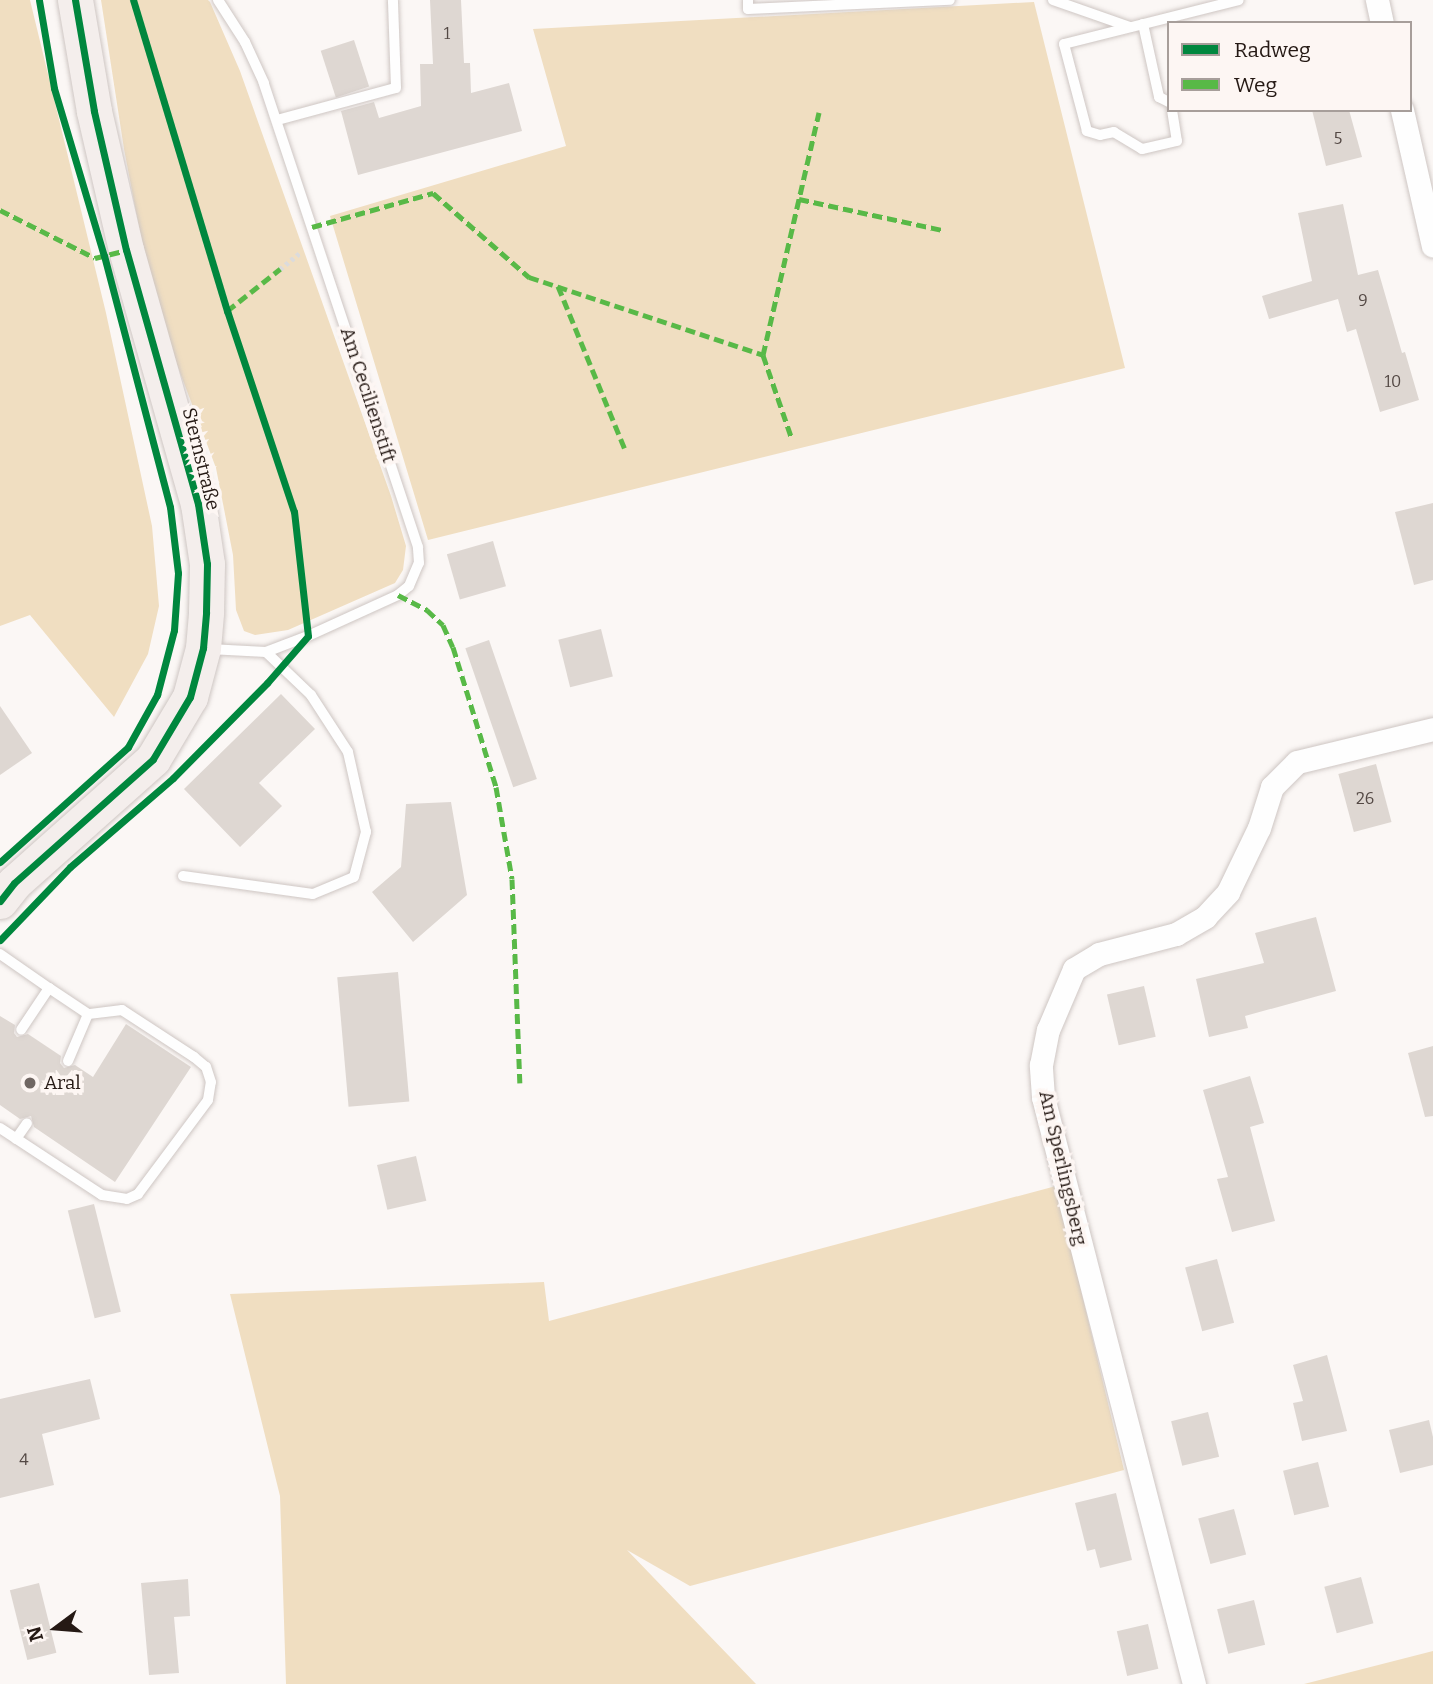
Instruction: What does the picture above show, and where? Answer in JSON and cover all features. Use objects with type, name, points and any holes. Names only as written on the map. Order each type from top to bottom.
[{"type":"main road","name":"Sternstraße","points":[[0,901],[15,883],[128,785],[153,759],[173,730],[190,696],[203,648],[207,564],[198,504],[126,250],[91,99],[75,0]]},
{"type":"street","points":[[1377,0],[1382,21]]},
{"type":"street","points":[[1402,112],[1433,246]]},
{"type":"street","name":"Am Sperlingsberg","points":[[1194,1684],[1043,1097],[1041,1065],[1048,1030],[1074,969],[1099,954],[1176,934],[1205,916],[1228,892],[1259,828],[1272,787],[1297,762],[1433,729]]},
{"type":"lane","name":"Am Cecilienstift","points":[[203,648],[267,652],[398,595],[409,586],[419,563],[418,547],[277,120],[246,43],[218,0]]},
{"type":"lane","points":[[277,120],[396,88],[393,0]]},
{"type":"lane","points":[[748,0],[748,9],[950,0]]},
{"type":"lane","points":[[1053,0],[1130,27]]},
{"type":"lane","points":[[1172,112],[1177,141],[1142,149],[1114,132],[1100,135],[1087,131],[1064,44],[1239,0]]},
{"type":"lane","points":[[1143,24],[1159,97],[1167,101]]},
{"type":"lane","points":[[183,876],[313,894],[354,877],[366,832],[348,752],[311,695],[267,652]]},
{"type":"lane","points":[[0,954],[88,1014],[122,1010],[194,1057],[206,1067],[211,1082],[208,1100],[138,1194],[127,1199],[102,1195],[0,1128]]},
{"type":"lane","points":[[21,1030],[48,988]]},
{"type":"lane","points":[[68,1061],[88,1014]]},
{"type":"lane","points":[[16,1139],[27,1123]]},
{"type":"shaded area","points":[[0,0],[30,0],[106,313],[152,526],[159,606],[148,654],[114,717],[30,615],[0,626]]},
{"type":"shaded area","points":[[101,0],[210,2],[240,71],[391,496],[406,546],[403,570],[395,583],[288,630],[255,635],[244,631],[236,610],[233,555],[216,468],[170,346],[141,238]]},
{"type":"shaded area","points":[[1034,2],[1125,368],[428,540],[330,216],[566,146],[533,29]]},
{"type":"shaded area","points":[[1056,1186],[1124,1470],[690,1586],[627,1550],[756,1684],[286,1684],[280,1496],[230,1294],[544,1282],[549,1321]]},
{"type":"shaded area","points":[[1433,1651],[1433,1684],[1304,1684]]},
{"type":"building","points":[[430,0],[461,0],[464,63],[470,63],[471,93],[509,83],[522,131],[358,175],[341,111],[374,102],[379,118],[421,106],[420,64],[433,64]]},
{"type":"building","points":[[354,40],[369,87],[336,97],[321,51]]},
{"type":"building","points":[[1312,112],[1350,112],[1362,157],[1326,166]]},
{"type":"building","points":[[1343,204],[1358,275],[1378,270],[1419,400],[1380,412],[1356,329],[1347,332],[1338,299],[1269,319],[1262,296],[1312,281],[1298,213]]},
{"type":"building","points":[[1433,503],[1433,580],[1414,585],[1395,512]]},
{"type":"building","points":[[493,541],[506,586],[460,599],[447,554]]},
{"type":"building","points":[[601,629],[613,677],[570,687],[558,640]]},
{"type":"building","points":[[489,640],[537,779],[513,787],[465,648]]},
{"type":"building","points":[[281,694],[315,729],[259,783],[282,806],[240,847],[184,789]]},
{"type":"building","points":[[0,706],[32,753],[0,775]]},
{"type":"building","points":[[1376,764],[1392,822],[1354,832],[1338,774]]},
{"type":"building","points":[[451,802],[467,895],[413,942],[372,892],[401,867],[406,804]]},
{"type":"building","points":[[1316,917],[1336,991],[1245,1016],[1248,1028],[1209,1037],[1196,979],[1264,963],[1255,933]]},
{"type":"building","points":[[398,972],[409,1102],[349,1107],[337,977]]},
{"type":"building","points":[[1144,986],[1156,1037],[1119,1045],[1107,995]]},
{"type":"building","points":[[0,1016],[15,1025],[14,1033],[17,1037],[28,1034],[61,1056],[60,1063],[64,1068],[75,1065],[93,1077],[126,1024],[191,1067],[115,1182],[34,1127],[31,1116],[20,1119],[0,1105]]},
{"type":"building","points":[[1433,1046],[1433,1116],[1425,1117],[1408,1053]]},
{"type":"building","points":[[1250,1076],[1264,1123],[1250,1127],[1275,1221],[1232,1232],[1217,1179],[1228,1177],[1203,1090]]},
{"type":"building","points":[[416,1156],[426,1201],[387,1210],[377,1165]]},
{"type":"building","points":[[94,1204],[121,1312],[95,1318],[68,1211]]},
{"type":"building","points":[[1217,1259],[1234,1323],[1202,1331],[1185,1268]]},
{"type":"building","points":[[1327,1355],[1347,1431],[1302,1441],[1293,1403],[1303,1401],[1293,1365]]},
{"type":"building","points":[[90,1379],[100,1419],[42,1434],[54,1485],[0,1498],[0,1399]]},
{"type":"building","points":[[1208,1412],[1219,1457],[1182,1466],[1171,1421]]},
{"type":"building","points":[[1429,1420],[1433,1437],[1433,1465],[1400,1473],[1389,1430]]},
{"type":"building","points":[[1318,1462],[1329,1507],[1294,1515],[1283,1471]]},
{"type":"building","points":[[1116,1493],[1132,1560],[1100,1568],[1095,1549],[1087,1551],[1075,1503]]},
{"type":"building","points":[[1234,1509],[1246,1554],[1210,1564],[1198,1519]]},
{"type":"building","points":[[1361,1577],[1373,1623],[1337,1633],[1324,1587]]},
{"type":"building","points":[[188,1579],[190,1616],[174,1617],[179,1673],[149,1675],[141,1583]]},
{"type":"building","points":[[39,1583],[56,1653],[27,1660],[10,1590]]},
{"type":"building","points":[[1254,1600],[1265,1645],[1228,1654],[1217,1609]]},
{"type":"building","points":[[1148,1624],[1158,1669],[1127,1676],[1117,1631]]},
{"type":"marked path","points":[[763,355],[819,112]]},
{"type":"marked path","points":[[312,227],[433,193],[529,277],[763,355],[792,439]]},
{"type":"marked path","points":[[799,199],[942,230]]},
{"type":"marked path","points":[[0,210],[95,258],[126,250]]},
{"type":"marked path","points":[[227,311],[280,269]]},
{"type":"marked path","points":[[558,286],[625,449]]},
{"type":"marked path","points":[[398,595],[427,610],[443,625],[453,647],[496,787],[512,879],[520,1083]]},
{"type":"cycle path","points":[[0,862],[128,747],[157,695],[174,630],[178,573],[170,507],[104,256],[54,88],[39,0]]},
{"type":"cycle path","points":[[0,901],[14,883],[153,759],[190,697],[203,648],[206,612],[207,564],[198,504],[126,250],[94,111],[75,0]]},
{"type":"cycle path","points":[[0,940],[70,867],[173,778],[267,683],[308,636],[294,512],[227,311],[133,0]]},
{"type":"place","name":"Aral","points":[[30,1083]]}]
